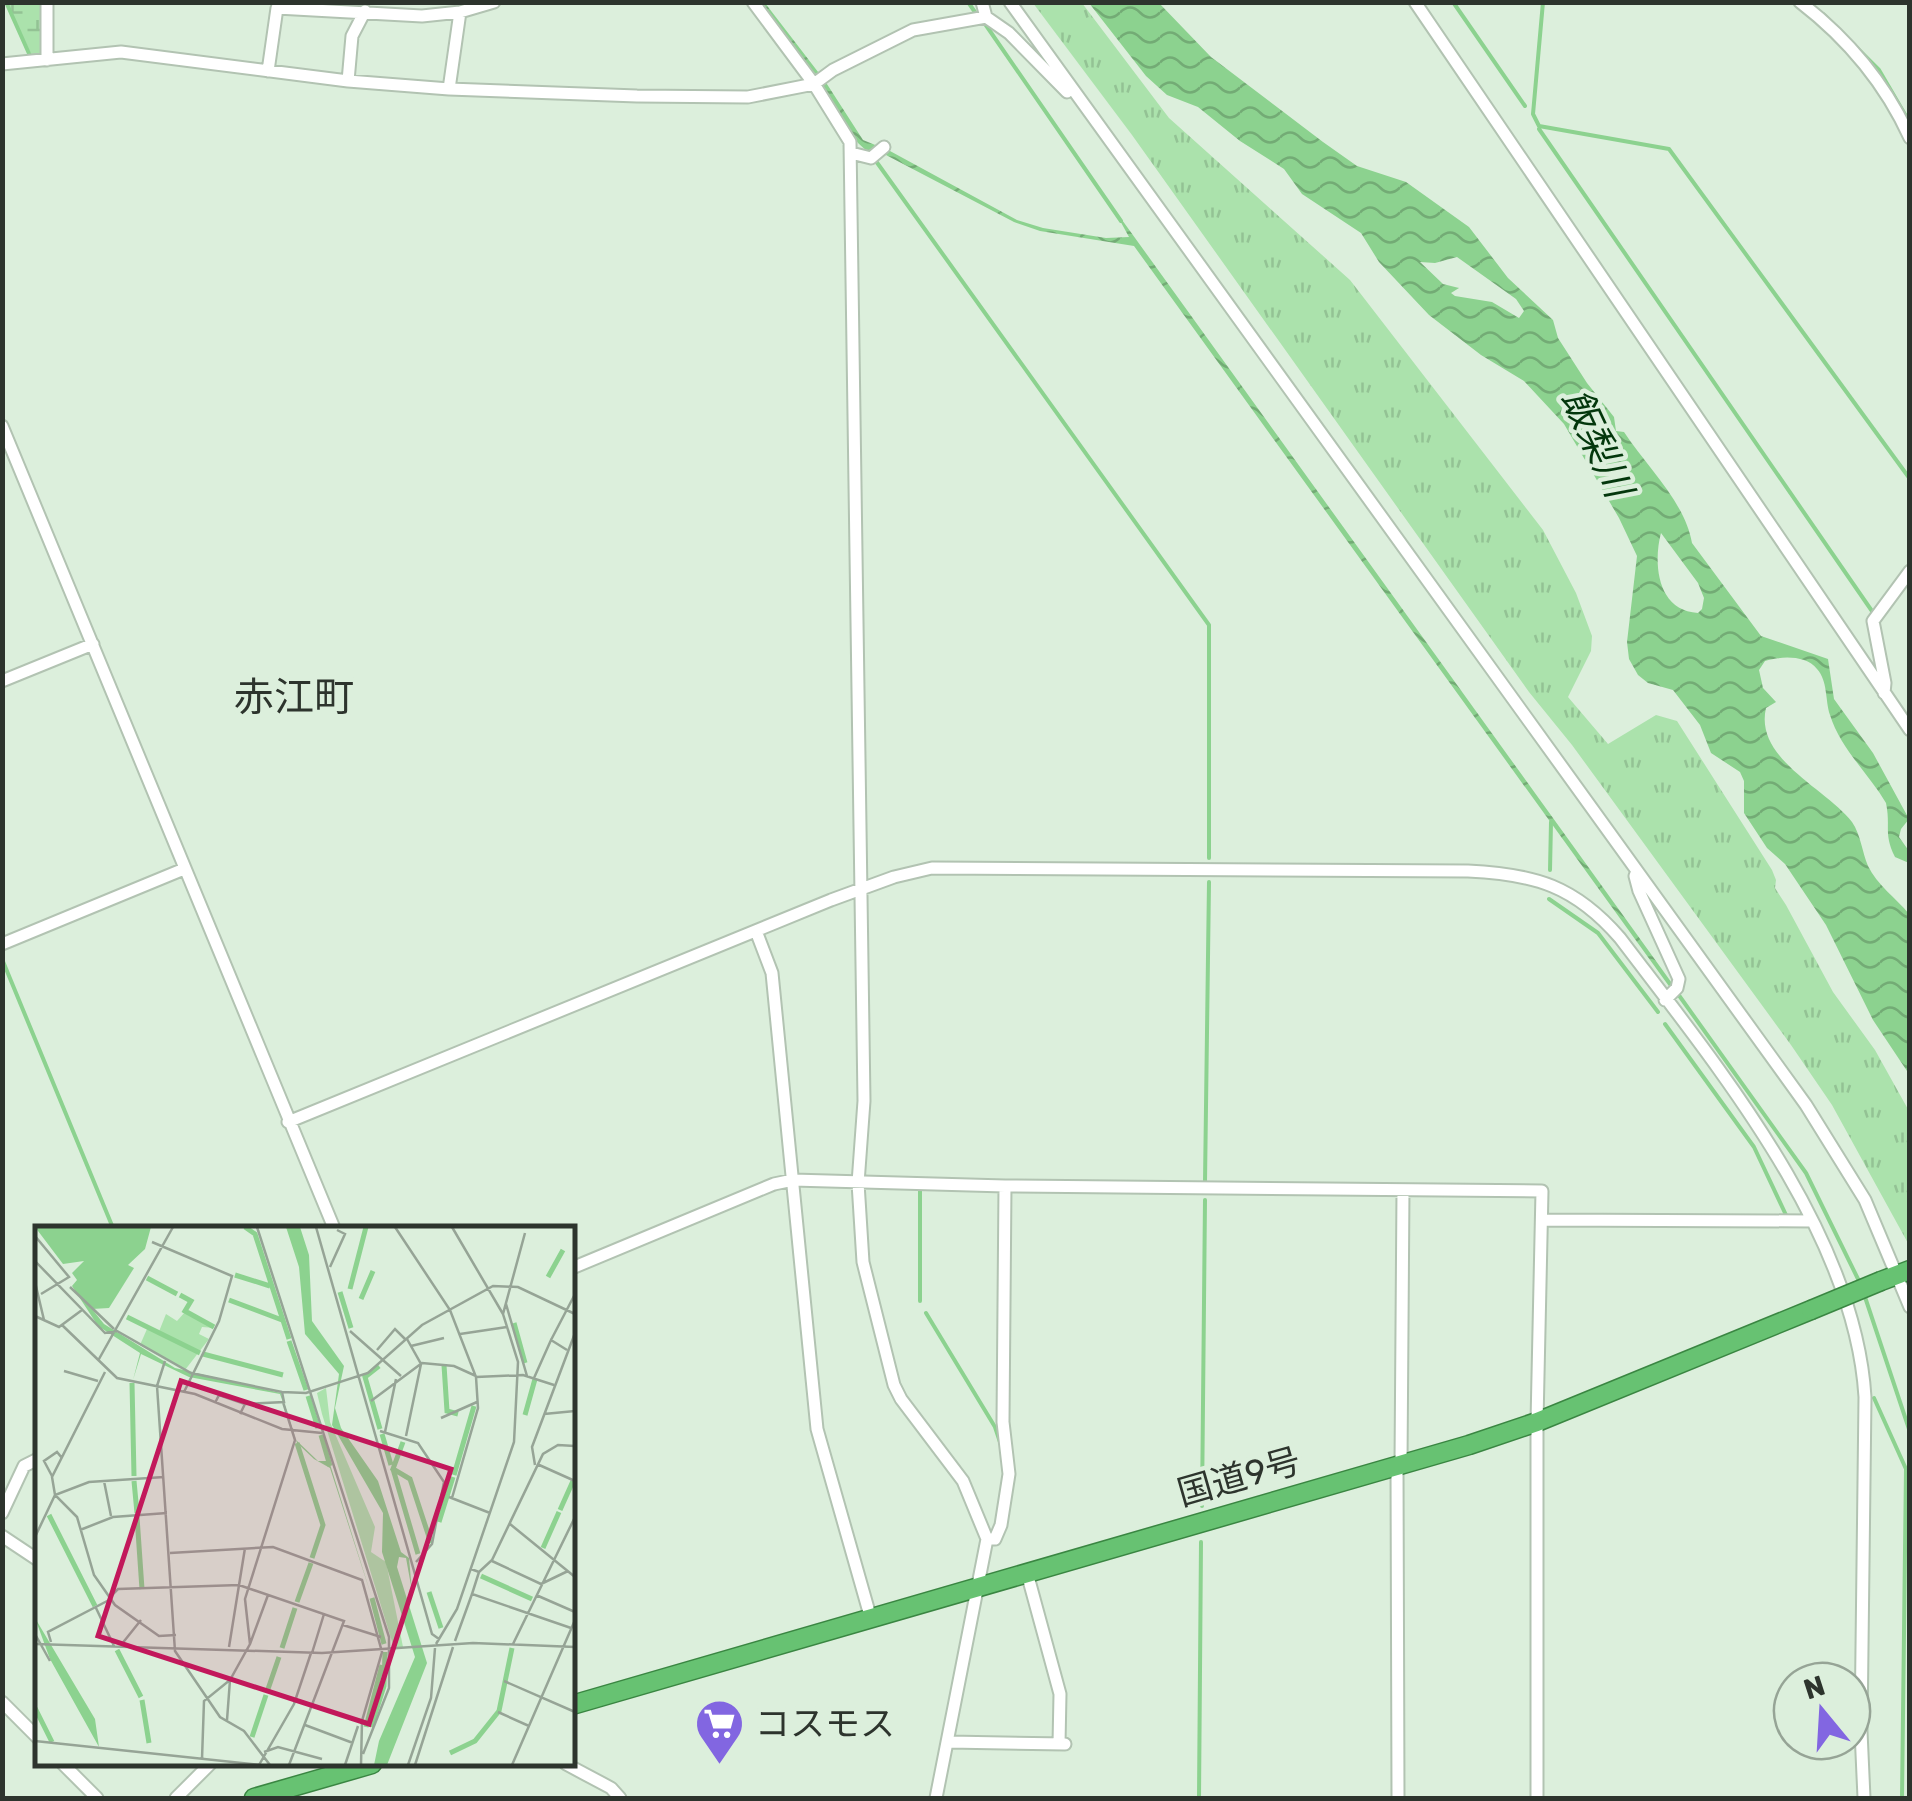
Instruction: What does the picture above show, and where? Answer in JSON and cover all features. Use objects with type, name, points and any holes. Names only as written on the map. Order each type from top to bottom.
[{"type":"highway","name":"国道9号","points":[[575,1704],[1537,1422],[1898,1275]]},
{"type":"highway","points":[[254,1798],[365,1766]]},
{"type":"street","points":[[47,2],[47,60]]},
{"type":"street","points":[[268,71],[277,8],[422,16],[460,12],[494,2]]},
{"type":"street","points":[[753,2],[817,80],[848,135],[851,153],[864,1101],[858,1183],[863,1262],[897,1393],[963,1481],[987,1539],[936,1798]]},
{"type":"street","points":[[982,2],[986,18],[1009,33],[1068,93],[1076,94]]},
{"type":"street","points":[[1010,2],[1827,1137],[1865,1200],[1910,1307]]},
{"type":"street","points":[[1415,2],[1424,9],[1910,730]]},
{"type":"street","points":[[1800,2],[1859,56],[1889,98],[1910,138]]},
{"type":"street","points":[[348,81],[352,36],[365,11]]},
{"type":"street","points":[[448,88],[460,12]]},
{"type":"street","points":[[2,64],[121,52],[348,81],[644,96],[748,96],[817,80],[905,33],[986,18]]},
{"type":"street","points":[[851,153],[878,154]]},
{"type":"street","points":[[2,426],[333,1226]]},
{"type":"street","points":[[1884,694],[1886,683],[1873,622],[1910,571]]},
{"type":"street","points":[[2,682],[93,644]]},
{"type":"street","points":[[288,1122],[894,877],[950,867],[1410,870],[1508,874],[1559,887],[1596,912],[1620,938],[1774,1150],[1812,1222],[1850,1312],[1864,1376],[1864,1798]]},
{"type":"street","points":[[2,944],[184,870]]},
{"type":"street","points":[[1638,871],[1635,876],[1639,892],[1679,977],[1679,985],[1665,1000]]},
{"type":"street","points":[[756,931],[772,973],[817,1429],[870,1619]]},
{"type":"street","points":[[575,1267],[774,1184],[793,1180],[1542,1191],[1537,1422],[1537,1798]]},
{"type":"street","points":[[987,1539],[995,1539],[1002,1525],[1009,1474],[1003,1422],[1005,1186]]},
{"type":"street","points":[[1398,1798],[1402,1190]]},
{"type":"street","points":[[1542,1220],[1812,1222]]},
{"type":"street","points":[[2,1514],[24,1466],[35,1460]]},
{"type":"street","points":[[4,1542],[35,1558]]},
{"type":"street","points":[[949,1742],[1062,1744],[1060,1694],[1027,1572]]},
{"type":"street","points":[[2,1702],[35,1735]]},
{"type":"street","points":[[64,1766],[97,1798]]},
{"type":"street","points":[[176,1798],[208,1766]]},
{"type":"street","points":[[570,1766],[604,1783],[620,1798]]},
{"type":"green space","points":[[7,3],[43,3],[44,55],[32,56]]},
{"type":"green space","points":[[1033,3],[1082,3],[1169,118],[1350,280],[1543,530],[1576,593],[1592,636],[1591,651],[1568,697],[1608,744],[1656,715],[1677,721],[1772,870],[1775,888],[1833,992],[1875,1050],[1909,1111],[1909,1245],[1832,1105],[1791,1045],[1529,692],[1132,135]]},
{"type":"water","points":[[757,3],[765,3],[825,81],[863,140],[1017,220],[1043,228],[1106,238],[1129,237],[1112,206],[1674,986],[1671,989],[1134,246],[1040,231],[1014,222],[878,151],[870,154],[858,143]]},
{"type":"water","name":"飯梨川","points":[[1089,3],[1159,3],[1211,57],[1323,142],[1357,166],[1406,182],[1469,227],[1508,278],[1553,320],[1558,338],[1614,417],[1616,431],[1624,432],[1664,485],[1682,513],[1692,543],[1761,636],[1828,659],[1834,699],[1873,753],[1909,819],[1899,837],[1909,851],[1909,863],[1895,857],[1891,849],[1886,803],[1841,739],[1830,715],[1823,679],[1812,664],[1793,658],[1765,661],[1759,670],[1763,688],[1776,702],[1766,708],[1765,726],[1781,758],[1852,822],[1872,873],[1909,914],[1909,1074],[1873,1020],[1826,925],[1744,813],[1744,781],[1740,772],[1711,753],[1700,725],[1673,690],[1648,683],[1629,659],[1627,642],[1637,556],[1564,424],[1524,381],[1481,355],[1429,315],[1379,262],[1361,233],[1302,194],[1284,169],[1240,141],[1198,107],[1167,95],[1146,76]],"holes":[[[1457,257],[1516,299],[1524,311],[1519,318],[1492,302],[1455,296],[1451,293],[1459,288],[1443,284],[1420,262]],[[1661,533],[1698,583],[1704,598],[1698,613],[1684,610],[1666,595],[1658,571]]]},
{"type":"waterway","points":[[6,2],[31,58]]},
{"type":"waterway","points":[[968,2],[977,15]]},
{"type":"waterway","points":[[1453,2],[1525,106]]},
{"type":"waterway","points":[[1543,2],[1533,114],[1539,126],[1669,149],[1910,479]]},
{"type":"waterway","points":[[1823,14],[1879,70],[1910,123]]},
{"type":"waterway","points":[[983,21],[1121,221]]},
{"type":"waterway","points":[[1539,129],[1874,614]]},
{"type":"waterway","points":[[873,157],[1209,625],[1209,858]]},
{"type":"waterway","points":[[1550,870],[1551,822]]},
{"type":"waterway","points":[[1205,1182],[1209,882]]},
{"type":"waterway","points":[[1549,899],[1598,933],[1658,1012]]},
{"type":"waterway","points":[[2,959],[112,1226]]},
{"type":"waterway","points":[[1678,994],[1806,1173],[1859,1281]]},
{"type":"waterway","points":[[1665,1024],[1754,1147],[1786,1215]]},
{"type":"waterway","points":[[920,1189],[920,1301]]},
{"type":"waterway","points":[[1202,1506],[1205,1200]]},
{"type":"waterway","points":[[1864,1294],[1910,1432]]},
{"type":"waterway","points":[[926,1313],[995,1427],[1000,1442]]},
{"type":"waterway","points":[[1874,1398],[1906,1469],[1902,1798]]},
{"type":"waterway","points":[[1199,1798],[1201,1542]]},
{"type":"place","name":"コスモス","points":[[720,1766]]},
{"type":"district","name":"赤江町","points":[[294,697]]}]
